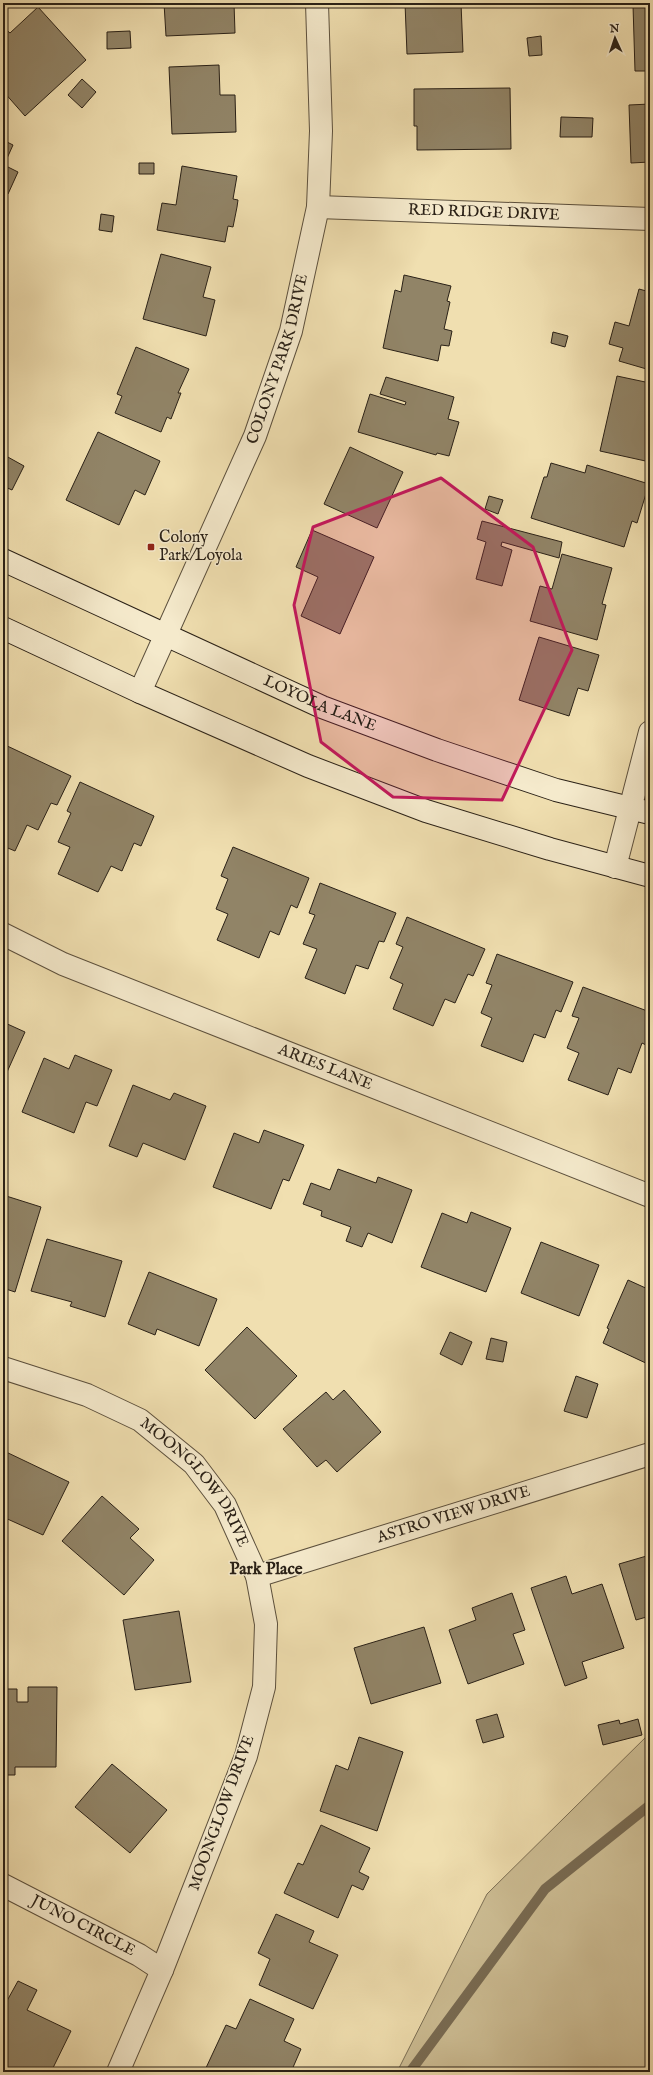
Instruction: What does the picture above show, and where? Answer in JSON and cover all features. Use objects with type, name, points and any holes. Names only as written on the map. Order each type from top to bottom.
[{"type":"street","name":"COLONY PARK DRIVE","points":[[140,692],[255,436],[291,331],[318,207],[321,131],[317,3]]},
{"type":"street","name":"RED RIDGE DRIVE","points":[[318,207],[650,219]]},
{"type":"street","name":"LOYOLA LANE","points":[[3,560],[322,707],[365,724],[556,790],[650,813]]},
{"type":"street","points":[[3,628],[140,692],[308,766],[426,811],[550,849],[650,876]]},
{"type":"street","points":[[615,867],[629,808],[650,732]]},
{"type":"street","name":"ARIES LANE","points":[[3,934],[63,964],[650,1196]]},
{"type":"street","name":"MOONGLOW DRIVE","points":[[3,1368],[87,1394],[140,1420],[194,1464],[225,1505],[257,1576],[266,1624],[264,1687],[246,1756],[162,1970],[118,2072]]},
{"type":"street","name":"ASTRO VIEW DRIVE","points":[[257,1576],[650,1454]]},
{"type":"street","name":"JUNO CIRCLE","points":[[3,1885],[139,1956],[162,1970]]},
{"type":"highlighted area","points":[[441,478],[533,547],[572,650],[502,800],[393,797],[321,742],[294,605],[313,527]]},
{"type":"shaded area","points":[[650,1733],[650,2072],[397,2072],[487,1894]]},
{"type":"building","points":[[164,3],[234,3],[235,33],[166,36]]},
{"type":"building","points":[[405,3],[461,3],[463,52],[407,54]]},
{"type":"building","points":[[599,3],[650,3],[650,71],[635,71],[633,5],[599,6]]},
{"type":"building","points":[[38,7],[86,60],[25,116],[3,91],[3,27],[10,33]]},
{"type":"building","points":[[130,31],[131,48],[107,49],[107,32]]},
{"type":"building","points":[[541,36],[542,55],[529,56],[527,38]]},
{"type":"building","points":[[219,65],[220,95],[235,95],[236,132],[172,134],[169,67]]},
{"type":"building","points":[[82,79],[96,92],[82,108],[68,95]]},
{"type":"building","points":[[510,88],[511,149],[417,150],[417,126],[414,126],[414,89]]},
{"type":"building","points":[[650,104],[650,162],[631,163],[629,105]]},
{"type":"building","points":[[561,117],[593,118],[592,137],[560,137]]},
{"type":"building","points":[[3,140],[13,145],[4,165],[18,172],[8,194],[3,192]]},
{"type":"building","points":[[139,163],[154,163],[154,174],[139,174]]},
{"type":"building","points":[[182,166],[237,176],[233,199],[238,200],[237,207],[233,227],[228,226],[225,242],[157,230],[162,203],[176,205]]},
{"type":"building","points":[[101,214],[114,216],[112,232],[99,230]]},
{"type":"building","points":[[161,254],[211,267],[203,297],[215,300],[206,336],[143,319]]},
{"type":"building","points":[[404,275],[451,286],[447,301],[450,302],[444,329],[452,331],[449,346],[441,345],[438,361],[383,348],[395,290],[401,292]]},
{"type":"building","points":[[639,289],[650,292],[650,370],[619,361],[623,348],[609,344],[615,322],[629,326]]},
{"type":"building","points":[[553,332],[568,336],[565,347],[551,343]]},
{"type":"building","points":[[136,347],[189,369],[178,393],[181,393],[171,419],[167,417],[161,432],[115,413],[122,396],[117,394]]},
{"type":"building","points":[[617,376],[650,383],[650,462],[600,451]]},
{"type":"building","points":[[386,377],[454,397],[448,419],[459,422],[449,456],[437,453],[436,455],[358,432],[370,394],[405,405],[406,402],[380,394]]},
{"type":"building","points":[[98,432],[160,461],[145,495],[135,490],[119,525],[66,500]]},
{"type":"building","points":[[350,447],[403,472],[377,528],[324,504]]},
{"type":"building","points":[[6,456],[24,466],[12,490],[3,486],[3,461]]},
{"type":"building","points":[[551,463],[585,473],[587,465],[649,484],[637,523],[632,521],[624,547],[531,518],[544,477],[547,477]]},
{"type":"building","points":[[489,496],[503,500],[498,514],[485,509]]},
{"type":"building","points":[[482,521],[562,542],[559,558],[502,542],[501,546],[512,550],[502,586],[476,579],[486,542],[477,539]]},
{"type":"building","points":[[312,530],[374,557],[340,634],[301,616],[318,577],[296,567]]},
{"type":"building","points":[[562,554],[612,568],[602,604],[606,605],[597,640],[530,621],[540,586],[552,589]]},
{"type":"building","points":[[539,637],[599,655],[588,691],[578,688],[569,716],[519,700]]},
{"type":"building","points":[[3,744],[71,776],[57,805],[51,803],[38,830],[27,825],[15,851],[3,846]]},
{"type":"building","points":[[80,782],[154,816],[141,846],[134,843],[122,871],[111,866],[98,892],[58,874],[70,847],[58,842],[71,813],[67,811]]},
{"type":"building","points":[[233,847],[309,878],[297,908],[291,905],[279,935],[270,931],[259,958],[217,940],[228,914],[216,909],[228,879],[221,876]]},
{"type":"building","points":[[320,883],[396,913],[384,942],[379,941],[368,969],[356,965],[345,994],[305,978],[317,949],[303,944],[315,915],[309,913]]},
{"type":"building","points":[[407,917],[485,949],[473,976],[468,974],[455,1003],[445,999],[433,1026],[393,1009],[403,984],[390,978],[403,947],[396,944]]},
{"type":"building","points":[[497,954],[573,982],[561,1012],[556,1010],[545,1038],[534,1034],[523,1062],[481,1046],[492,1018],[481,1013],[492,985],[486,983]]},
{"type":"building","points":[[583,987],[650,1012],[650,1041],[648,1046],[642,1043],[631,1073],[618,1068],[608,1095],[568,1080],[579,1053],[567,1048],[579,1018],[572,1016]]},
{"type":"building","points":[[3,1022],[25,1032],[3,1081]]},
{"type":"building","points":[[75,1055],[112,1070],[97,1106],[86,1102],[74,1133],[22,1112],[44,1058],[69,1069]]},
{"type":"building","points":[[133,1085],[170,1100],[174,1093],[206,1106],[185,1160],[143,1143],[137,1157],[109,1146]]},
{"type":"building","points":[[264,1130],[304,1145],[289,1181],[283,1179],[271,1209],[213,1187],[234,1133],[259,1143]]},
{"type":"building","points":[[338,1169],[376,1183],[378,1177],[412,1190],[392,1243],[368,1233],[362,1247],[346,1241],[351,1227],[321,1216],[322,1211],[303,1204],[311,1183],[330,1190]]},
{"type":"building","points":[[3,1195],[41,1207],[15,1292],[3,1288]]},
{"type":"building","points":[[471,1212],[511,1228],[486,1292],[421,1267],[442,1213],[467,1223]]},
{"type":"building","points":[[47,1239],[122,1261],[105,1317],[70,1306],[72,1302],[31,1291]]},
{"type":"building","points":[[541,1242],[599,1265],[579,1316],[521,1293]]},
{"type":"building","points":[[149,1272],[217,1299],[199,1346],[157,1329],[155,1335],[128,1324]]},
{"type":"building","points":[[628,1280],[650,1290],[650,1365],[603,1343],[609,1329],[607,1328]]},
{"type":"building","points":[[247,1327],[297,1376],[255,1419],[205,1370]]},
{"type":"building","points":[[450,1332],[472,1342],[462,1365],[440,1354]]},
{"type":"building","points":[[491,1338],[507,1342],[503,1362],[486,1359]]},
{"type":"building","points":[[576,1376],[598,1384],[587,1418],[564,1411]]},
{"type":"building","points":[[344,1390],[381,1432],[337,1472],[326,1460],[317,1467],[283,1429],[326,1392],[333,1400]]},
{"type":"building","points":[[4,1451],[69,1482],[43,1535],[3,1517]]},
{"type":"building","points":[[102,1496],[139,1529],[130,1538],[154,1560],[124,1595],[62,1541]]},
{"type":"building","points":[[650,1555],[650,1616],[636,1620],[619,1564]]},
{"type":"building","points":[[566,1576],[572,1594],[602,1584],[624,1648],[582,1662],[587,1678],[565,1686],[531,1588]]},
{"type":"building","points":[[512,1593],[525,1630],[513,1634],[524,1664],[468,1684],[449,1630],[476,1620],[472,1608]]},
{"type":"building","points":[[179,1611],[191,1682],[135,1690],[123,1620]]},
{"type":"building","points":[[424,1627],[441,1683],[371,1704],[354,1648]]},
{"type":"building","points":[[28,1687],[57,1687],[56,1767],[15,1767],[15,1775],[3,1775],[3,1689],[17,1689],[17,1702],[28,1702]]},
{"type":"building","points":[[497,1714],[504,1737],[483,1743],[476,1720]]},
{"type":"building","points":[[638,1719],[642,1735],[603,1745],[598,1725],[619,1720],[620,1724]]},
{"type":"building","points":[[359,1737],[403,1752],[377,1831],[320,1811],[336,1765],[348,1770]]},
{"type":"building","points":[[112,1764],[167,1810],[130,1853],[75,1807]]},
{"type":"building","points":[[321,1825],[370,1848],[359,1872],[369,1877],[363,1890],[352,1885],[338,1918],[284,1893],[298,1863],[303,1865]]},
{"type":"building","points":[[276,1914],[314,1931],[309,1942],[338,1955],[313,2009],[259,1985],[270,1959],[258,1953]]},
{"type":"building","points":[[18,1981],[37,1990],[27,2010],[71,2031],[51,2072],[22,2072],[15,2069],[13,2072],[3,2072],[3,2008]]},
{"type":"building","points":[[250,1999],[294,2019],[284,2041],[301,2049],[291,2072],[210,2072],[205,2070],[226,2025],[236,2029]]},
{"type":"waterway","points":[[410,2072],[545,1889],[650,1805]]},
{"type":"place","name":"Colony Park/Loyola","points":[[151,547]]},
{"type":"district","name":"Park Place","points":[[266,1569]]}]
